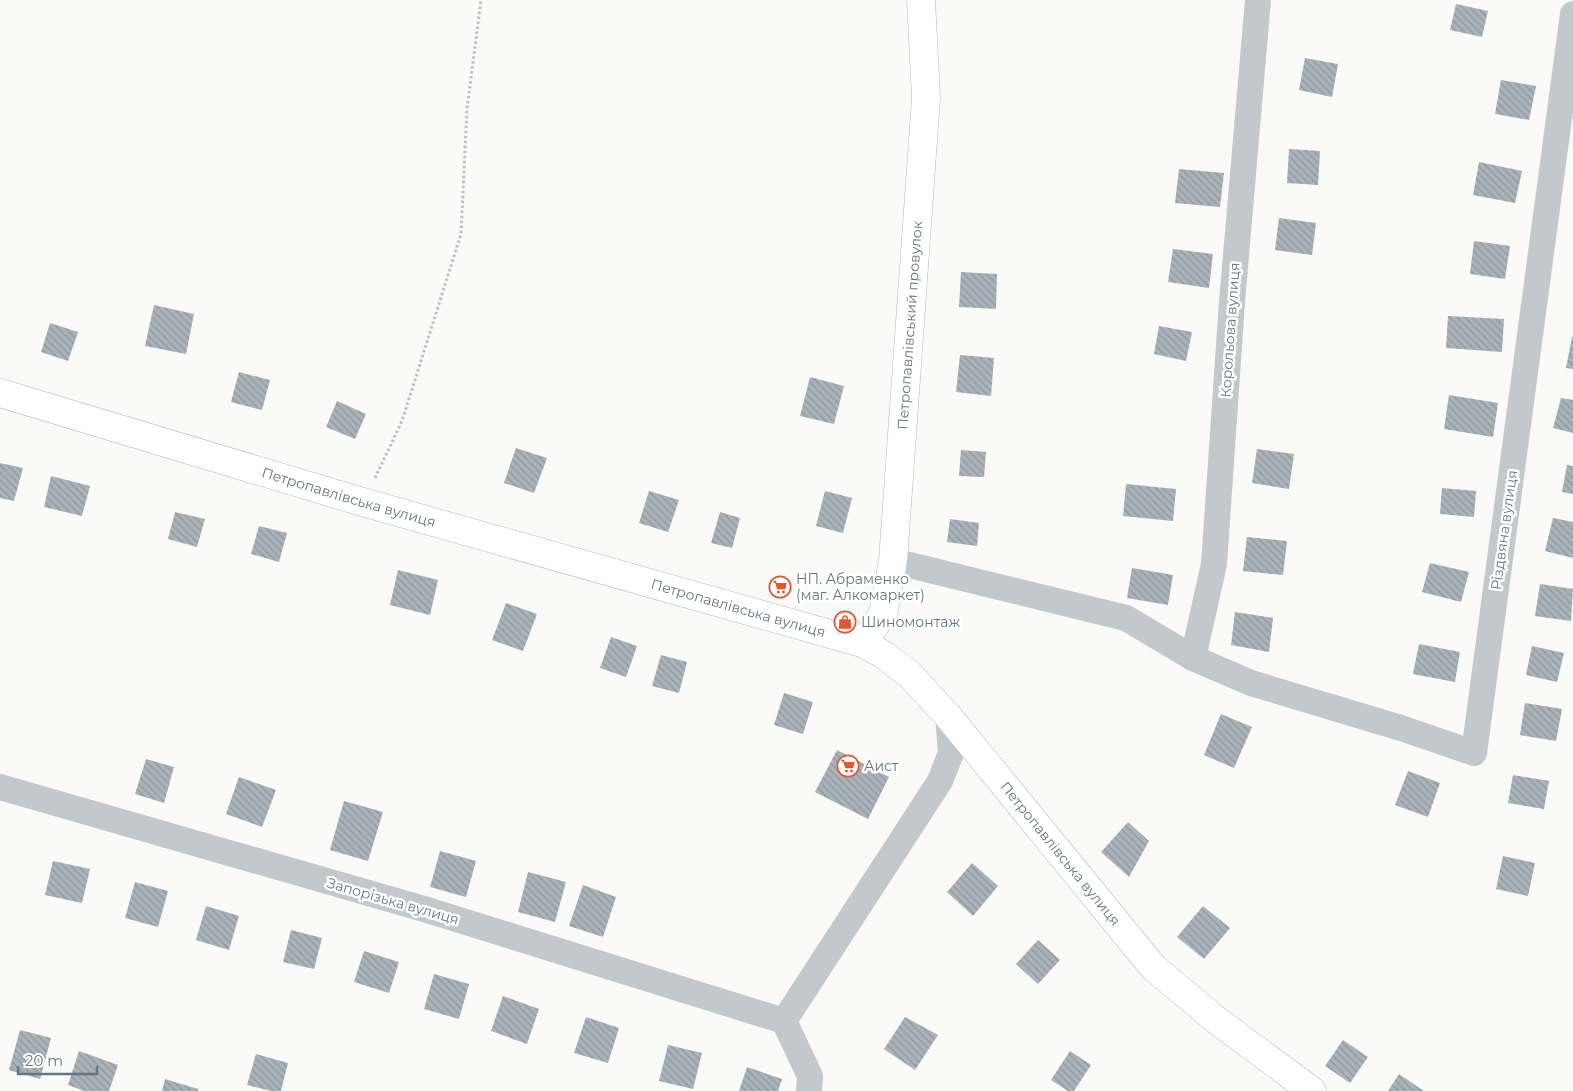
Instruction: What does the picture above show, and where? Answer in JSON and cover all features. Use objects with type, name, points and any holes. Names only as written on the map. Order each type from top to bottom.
[{"type":"street","name":"Петропавлівський провулок","points":[[862,643],[884,614],[893,561],[926,98],[921,0]]},
{"type":"street","name":"Корольова вулиця","points":[[1193,658],[1214,564],[1232,302],[1258,0]]},
{"type":"street","name":"Різдвяна вулиця","points":[[1193,658],[1251,683],[1401,728],[1474,753],[1573,14]]},
{"type":"street","name":"Петропавлівська вулиця","points":[[0,393],[359,501],[862,643],[884,654],[909,674],[948,716],[1153,967],[1215,1019],[1312,1091]]},
{"type":"street","points":[[893,561],[1126,618],[1193,658]]},
{"type":"street","points":[[810,1091],[810,1076],[784,1020],[940,781],[951,753],[948,716]]},
{"type":"street","name":"Запорізька вулиця","points":[[0,787],[424,909],[784,1020]]},
{"type":"path","points":[[359,501],[371,485],[402,421],[461,234],[467,109],[481,0]]},
{"type":"building","points":[[1456,4],[1488,11],[1482,37],[1450,30]]},
{"type":"building","points":[[1305,58],[1338,64],[1332,97],[1299,90]]},
{"type":"building","points":[[1501,80],[1536,86],[1529,120],[1495,114]]},
{"type":"building","points":[[1289,149],[1320,151],[1318,185],[1287,183]]},
{"type":"building","points":[[1479,162],[1522,171],[1515,203],[1473,195]]},
{"type":"building","points":[[1179,169],[1224,173],[1220,207],[1175,203]]},
{"type":"building","points":[[1279,218],[1316,223],[1312,255],[1275,250]]},
{"type":"building","points":[[1474,241],[1510,246],[1505,279],[1470,274]]},
{"type":"building","points":[[1173,249],[1213,254],[1209,288],[1168,282]]},
{"type":"building","points":[[961,272],[997,274],[996,309],[959,307]]},
{"type":"building","points":[[154,305],[194,314],[186,354],[145,346]]},
{"type":"building","points":[[1448,316],[1504,319],[1502,352],[1446,348]]},
{"type":"building","points":[[50,323],[78,332],[68,361],[41,352]]},
{"type":"building","points":[[1159,326],[1192,332],[1186,361],[1154,354]]},
{"type":"building","points":[[1573,337],[1573,369],[1566,368]]},
{"type":"building","points":[[960,355],[994,358],[991,396],[956,392]]},
{"type":"building","points":[[239,372],[270,380],[262,410],[231,402]]},
{"type":"building","points":[[810,377],[844,386],[834,424],[800,416]]},
{"type":"building","points":[[1449,395],[1498,403],[1493,437],[1444,429]]},
{"type":"building","points":[[1561,398],[1573,400],[1573,433],[1553,428]]},
{"type":"building","points":[[337,401],[366,414],[355,439],[326,427]]},
{"type":"building","points":[[516,448],[547,458],[534,493],[504,483]]},
{"type":"building","points":[[1257,449],[1294,454],[1289,489],[1252,483]]},
{"type":"building","points":[[961,450],[986,452],[984,477],[959,476]]},
{"type":"building","points":[[0,463],[23,468],[14,501],[0,498]]},
{"type":"building","points":[[1567,465],[1573,466],[1573,494],[1562,492]]},
{"type":"building","points":[[51,476],[90,486],[82,516],[44,507]]},
{"type":"building","points":[[1126,484],[1176,489],[1173,521],[1123,516]]},
{"type":"building","points":[[1442,488],[1476,491],[1474,517],[1440,514]]},
{"type":"building","points":[[649,491],[679,500],[668,532],[639,523]]},
{"type":"building","points":[[825,491],[852,498],[843,533],[816,526]]},
{"type":"building","points":[[175,512],[205,519],[197,547],[168,539]]},
{"type":"building","points":[[720,512],[740,518],[732,548],[711,543]]},
{"type":"building","points":[[1553,518],[1573,522],[1573,558],[1545,551]]},
{"type":"building","points":[[950,519],[979,523],[977,546],[947,542]]},
{"type":"building","points":[[259,526],[287,533],[279,562],[251,554]]},
{"type":"building","points":[[1247,537],[1287,541],[1283,575],[1243,571]]},
{"type":"building","points":[[1430,563],[1469,572],[1461,602],[1422,592]]},
{"type":"building","points":[[1132,568],[1173,575],[1168,605],[1127,598]]},
{"type":"building","points":[[398,570],[438,580],[430,615],[390,605]]},
{"type":"building","points":[[1540,584],[1573,589],[1571,621],[1535,616]]},
{"type":"building","points":[[506,603],[537,614],[523,651],[492,640]]},
{"type":"building","points":[[1235,612],[1273,618],[1269,652],[1231,645]]},
{"type":"building","points":[[611,637],[637,646],[626,677],[600,668]]},
{"type":"building","points":[[1419,644],[1460,652],[1455,682],[1413,674]]},
{"type":"building","points":[[1532,646],[1564,653],[1557,682],[1526,675]]},
{"type":"building","points":[[661,655],[687,662],[679,693],[652,686]]},
{"type":"building","points":[[784,693],[813,702],[803,734],[774,725]]},
{"type":"building","points":[[1525,703],[1562,709],[1556,741],[1520,735]]},
{"type":"building","points":[[1221,714],[1252,727],[1234,768],[1204,755]]},
{"type":"building","points":[[837,750],[889,777],[868,819],[815,792]]},
{"type":"building","points":[[146,759],[174,767],[164,803],[135,794]]},
{"type":"building","points":[[1408,771],[1440,783],[1428,817],[1395,805]]},
{"type":"building","points":[[1513,775],[1549,781],[1544,809],[1508,803]]},
{"type":"building","points":[[239,777],[276,790],[262,827],[226,814]]},
{"type":"building","points":[[344,801],[383,812],[368,861],[330,850]]},
{"type":"building","points":[[1128,822],[1149,841],[1129,877],[1101,852]]},
{"type":"building","points":[[440,851],[476,861],[466,897],[430,887]]},
{"type":"building","points":[[1503,856],[1535,863],[1528,896],[1496,889]]},
{"type":"building","points":[[53,861],[90,869],[82,903],[45,895]]},
{"type":"building","points":[[972,863],[998,886],[973,916],[947,892]]},
{"type":"building","points":[[528,872],[566,882],[555,922],[518,912]]},
{"type":"building","points":[[135,882],[168,891],[158,927],[125,918]]},
{"type":"building","points":[[583,885],[616,897],[603,937],[569,926]]},
{"type":"building","points":[[206,906],[239,916],[229,950],[196,940]]},
{"type":"building","points":[[1203,906],[1230,928],[1204,959],[1177,937]]},
{"type":"building","points":[[291,930],[322,938],[314,969],[283,962]]},
{"type":"building","points":[[1038,940],[1060,960],[1038,984],[1016,964]]},
{"type":"building","points":[[364,951],[399,962],[389,993],[354,982]]},
{"type":"building","points":[[434,974],[469,984],[459,1019],[424,1009]]},
{"type":"building","points":[[503,996],[539,1009],[527,1044],[491,1031]]},
{"type":"building","points":[[586,1017],[619,1028],[608,1063],[574,1053]]},
{"type":"building","points":[[905,1017],[938,1035],[915,1070],[884,1049]]},
{"type":"building","points":[[20,1030],[51,1038],[40,1079],[9,1070]]},
{"type":"building","points":[[1343,1040],[1368,1057],[1350,1083],[1325,1066]]},
{"type":"building","points":[[668,1045],[702,1053],[693,1089],[659,1081]]},
{"type":"building","points":[[79,1051],[118,1065],[109,1091],[84,1091],[68,1085]]},
{"type":"building","points":[[1070,1051],[1091,1065],[1074,1091],[1068,1091],[1051,1080]]},
{"type":"building","points":[[256,1054],[288,1063],[281,1091],[271,1091],[247,1085]]},
{"type":"building","points":[[747,1067],[782,1079],[778,1091],[739,1091]]},
{"type":"building","points":[[1399,1074],[1424,1091],[1388,1091]]},
{"type":"building","points":[[165,1079],[198,1089],[198,1091],[162,1091]]},
{"type":"place","name":"НП. Абраменко (маг. Алкомаркет)","points":[[780,587]]},
{"type":"place","name":"Шиномонтаж","points":[[845,622]]},
{"type":"place","name":"Аист","points":[[848,766]]}]
